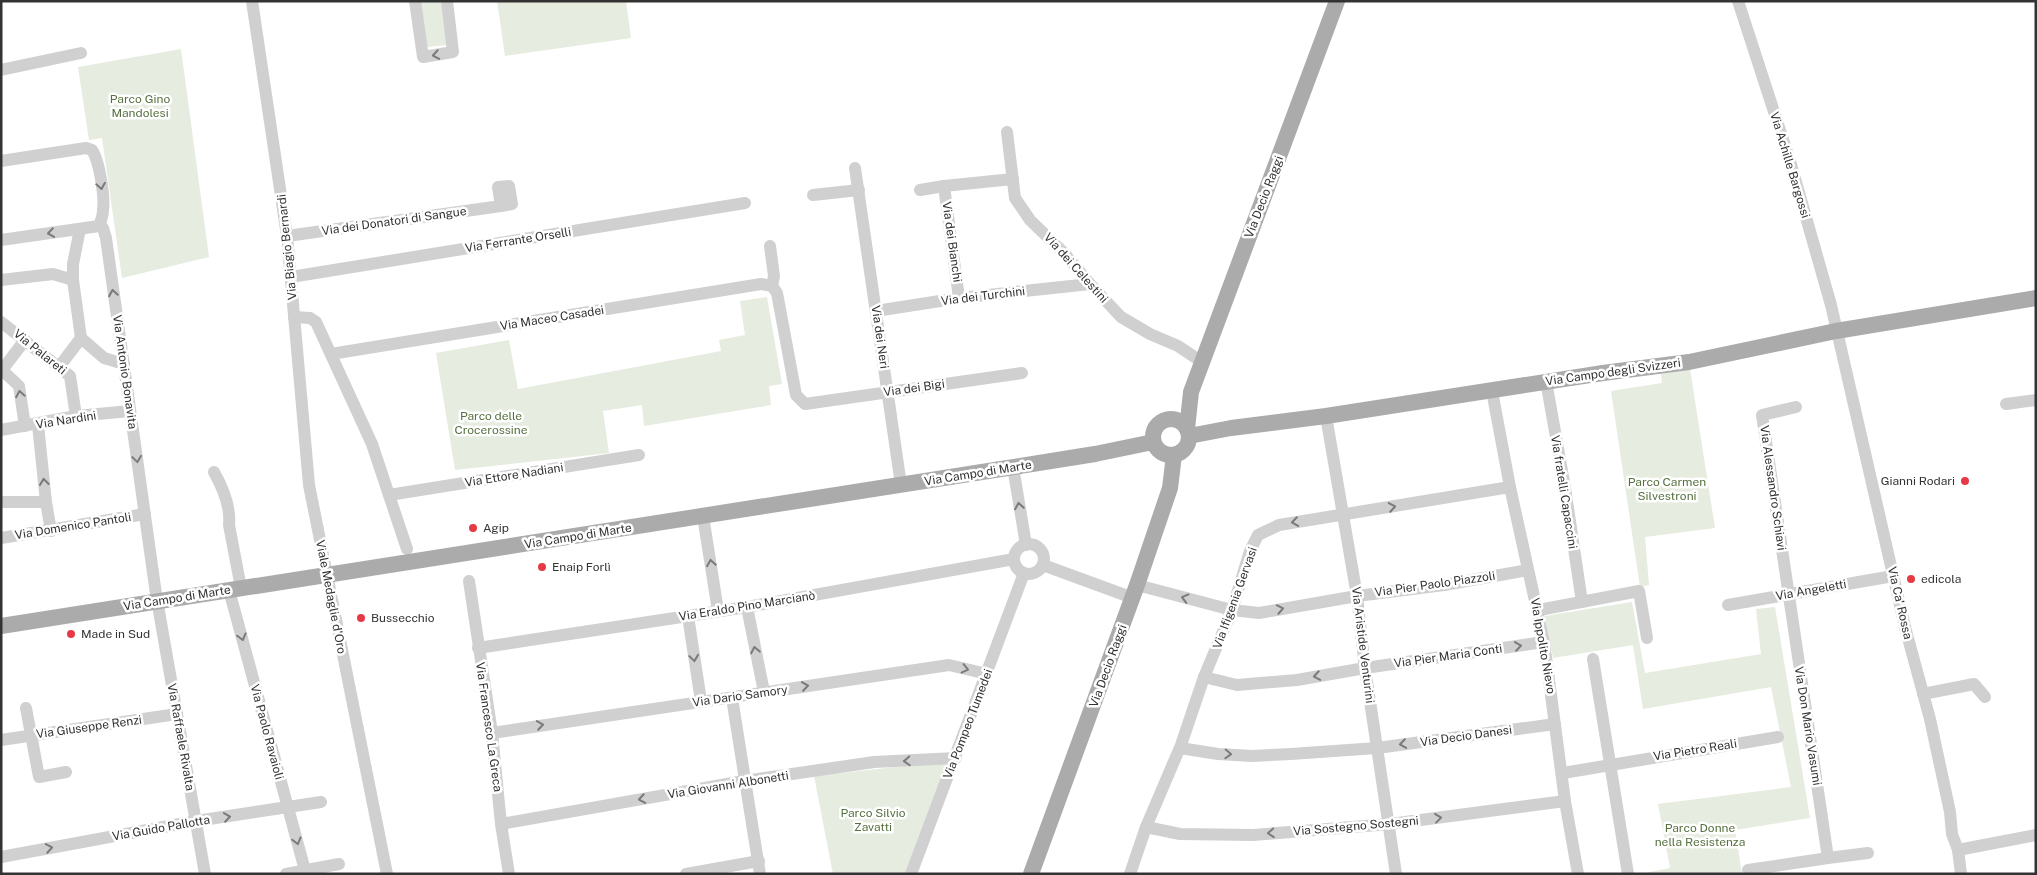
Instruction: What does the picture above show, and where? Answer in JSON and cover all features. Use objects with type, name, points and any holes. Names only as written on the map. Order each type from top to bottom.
[{"type":"main road","name":"Via Decio Raggi","points":[[1188,432],[1191,392],[1337,1]]},
{"type":"main road","name":"Via Campo degli Svizzeri","points":[[1188,432],[1326,416],[1546,381],[1689,362],[1836,331],[2036,298]]},
{"type":"main road","name":"Via Decio Raggi","points":[[1164,420],[1181,405],[1191,392]]},
{"type":"main road","points":[[1164,420],[1175,420],[1184,424],[1188,432],[1187,446],[1179,454],[1168,455],[1159,451],[1153,442],[1154,431],[1164,420]]},
{"type":"main road","name":"Via Campo di Marte","points":[[1,626],[902,485],[1095,454],[1153,442]]},
{"type":"main road","name":"Via Decio Raggi","points":[[1031,874],[1135,592],[1170,488],[1174,455]]},
{"type":"street","name":"Via Biagio Bernardi","points":[[252,1],[287,236],[294,317],[310,318],[316,322],[365,428],[406,548]]},
{"type":"street","points":[[415,1],[423,57],[454,52],[447,1]]},
{"type":"street","name":"Via Achille Bargossi","points":[[1738,1],[1790,161],[1836,331]]},
{"type":"street","points":[[1,70],[81,53]]},
{"type":"street","name":"Via dei Celestini","points":[[1007,132],[1015,198],[1030,220],[1065,254],[1121,317],[1150,334],[1178,346],[1202,362]]},
{"type":"street","points":[[1,161],[89,148],[96,157],[103,196],[103,210],[99,226],[1,240]]},
{"type":"street","name":"Via dei Neri","points":[[855,168],[902,485]]},
{"type":"street","name":"Via dei Bianchi","points":[[920,190],[1014,179]]},
{"type":"street","name":"Via dei Bianchi","points":[[944,186],[959,298]]},
{"type":"street","points":[[813,195],[858,190]]},
{"type":"street","name":"Via Ferrante Orselli","points":[[291,277],[745,203]]},
{"type":"street","name":"Via dei Donatori di Sangue","points":[[287,236],[502,206]]},
{"type":"street","name":"Via Antonio Bonavita","points":[[99,226],[103,228],[106,238],[158,601]]},
{"type":"street","points":[[80,229],[72,264],[81,338],[104,358],[124,364]]},
{"type":"street","points":[[770,246],[774,276],[772,286]]},
{"type":"street","points":[[1,280],[53,274],[73,280]]},
{"type":"street","name":"Via Maceo Casadei","points":[[331,354],[751,286],[766,284],[772,286]]},
{"type":"street","name":"Via dei Turchini","points":[[876,311],[959,298],[1090,284]]},
{"type":"street","name":"Via dei Bigi","points":[[772,286],[777,293],[796,395],[806,404],[1022,373]]},
{"type":"street","name":"Viale Medaglie d'Oro","points":[[294,317],[309,485],[387,874]]},
{"type":"street","name":"Via Palareti","points":[[1,322],[70,376],[76,416]]},
{"type":"street","name":"Via Ca' Rossa","points":[[1836,331],[1893,576],[1923,694],[1950,812],[1952,834],[1958,850],[1961,874]]},
{"type":"street","points":[[59,367],[81,338]]},
{"type":"street","points":[[24,340],[2,370],[19,386],[32,425],[51,531]]},
{"type":"street","name":"Via fratelli Capaccini","points":[[1546,381],[1565,488],[1582,602]]},
{"type":"street","name":"Via Ippolito Nievo","points":[[1492,390],[1510,487],[1528,570],[1539,610],[1563,773],[1565,801],[1578,874]]},
{"type":"street","points":[[2006,404],[2036,400]]},
{"type":"street","name":"Via Alessandro Schiavi","points":[[1788,594],[1762,415],[1796,407]]},
{"type":"street","name":"Via Nardini","points":[[2,432],[76,416],[130,411]]},
{"type":"street","name":"Via Aristide Venturini","points":[[1326,416],[1357,596],[1365,668],[1390,824],[1396,874]]},
{"type":"street","name":"Via Ettore Nadiani","points":[[389,495],[639,455]]},
{"type":"street","points":[[1013,467],[1026,545]]},
{"type":"street","name":"Via Paolo Ravaioli","points":[[214,472],[223,491],[230,516],[229,525],[235,589],[288,808],[306,872]]},
{"type":"street","name":"Via Ifigenia Gervasi","points":[[1130,874],[1146,827],[1180,748],[1204,677],[1232,610],[1250,551],[1258,535],[1279,525],[1510,487]]},
{"type":"street","points":[[1,502],[46,502]]},
{"type":"street","name":"Via Domenico Pantoli","points":[[1,538],[146,514]]},
{"type":"street","points":[[704,516],[718,611]]},
{"type":"street","points":[[1026,545],[1038,548],[1043,556],[1043,565],[1033,574],[1024,573],[1017,568],[1014,559],[1017,550],[1026,545]]},
{"type":"street","name":"Via Eraldo Pino Marcianò","points":[[478,648],[747,607],[1014,559]]},
{"type":"street","points":[[1043,565],[1135,592]]},
{"type":"street","name":"Via Pier Paolo Piazzoli","points":[[1135,592],[1232,610],[1259,613],[1357,596],[1444,585],[1528,570]]},
{"type":"street","name":"Via Pompeo Tumedei","points":[[911,874],[988,674],[1024,573]]},
{"type":"street","name":"Via Angeletti","points":[[1728,605],[1893,576]]},
{"type":"street","name":"Via Francesco La Greca","points":[[469,581],[492,733],[501,824],[509,874]]},
{"type":"street","points":[[1539,610],[1639,591],[1646,638]]},
{"type":"street","name":"Via Don Mario Vasumi","points":[[1788,594],[1828,858]]},
{"type":"street","name":"Via Raffaele Rivalta","points":[[158,601],[205,874]]},
{"type":"street","points":[[747,607],[764,692]]},
{"type":"street","points":[[688,616],[701,701]]},
{"type":"street","name":"Via Pier Maria Conti","points":[[1204,677],[1237,685],[1298,680],[1365,668],[1544,642]]},
{"type":"street","points":[[1593,659],[1628,874]]},
{"type":"street","name":"Via Dario Samory","points":[[492,733],[949,665],[988,674]]},
{"type":"street","points":[[1923,694],[1974,684],[1985,697]]},
{"type":"street","points":[[732,698],[760,874]]},
{"type":"street","points":[[26,708],[39,777],[66,772]]},
{"type":"street","name":"Via Giuseppe Renzi","points":[[1,740],[177,714]]},
{"type":"street","name":"Via Decio Danesi","points":[[1180,748],[1218,754],[1252,756],[1377,748],[1555,724]]},
{"type":"street","name":"Via Pietro Reali","points":[[1563,773],[1778,737]]},
{"type":"street","name":"Via Giovanni Albonetti","points":[[501,824],[744,781],[874,762],[956,758]]},
{"type":"street","name":"Via Sostegno Sostegni","points":[[1146,827],[1180,834],[1253,835],[1390,824],[1565,801]]},
{"type":"street","name":"Via Guido Pallotta","points":[[1,856],[196,821],[320,802]]},
{"type":"street","points":[[1958,850],[2036,835]]},
{"type":"street","points":[[1748,870],[1868,853]]},
{"type":"street","points":[[686,874],[759,861]]},
{"type":"street","points":[[286,874],[306,872],[339,864]]},
{"type":"green space","points":[[420,1],[442,1],[448,45],[427,47]]},
{"type":"green space","points":[[497,1],[626,1],[631,38],[505,56]]},
{"type":"green space","name":"Parco Gino Mandolesi","points":[[181,49],[209,257],[122,278],[102,138],[89,140],[78,67]]},
{"type":"green space","name":"Parco delle Crocerossine","points":[[767,297],[782,384],[769,386],[771,405],[644,426],[642,405],[603,411],[609,453],[455,470],[436,353],[509,340],[518,389],[721,351],[719,340],[745,335],[740,301]]},
{"type":"green space","name":"Parco Carmen Silvestroni","points":[[1690,369],[1715,528],[1645,537],[1649,585],[1640,587],[1611,391],[1662,383],[1661,374]]},
{"type":"green space","name":"Parco Donne nella Resistenza","points":[[1632,602],[1645,673],[1761,654],[1756,609],[1775,607],[1810,818],[1735,830],[1742,874],[1645,873],[1670,868],[1658,804],[1791,787],[1771,687],[1643,709],[1633,645],[1553,658],[1545,616]]},
{"type":"green space","name":"Parco Silvio Zavatti","points":[[949,761],[905,874],[833,874],[814,776]]},
{"type":"place","name":"Gianni Rodari","points":[[1965,481]]},
{"type":"place","name":"Agip","points":[[473,528]]},
{"type":"place","name":"Enaip Forlì","points":[[542,567]]},
{"type":"place","name":"edicola","points":[[1911,579]]},
{"type":"place","name":"Bussecchio","points":[[361,618]]},
{"type":"place","name":"Made in Sud","points":[[71,634]]}]
